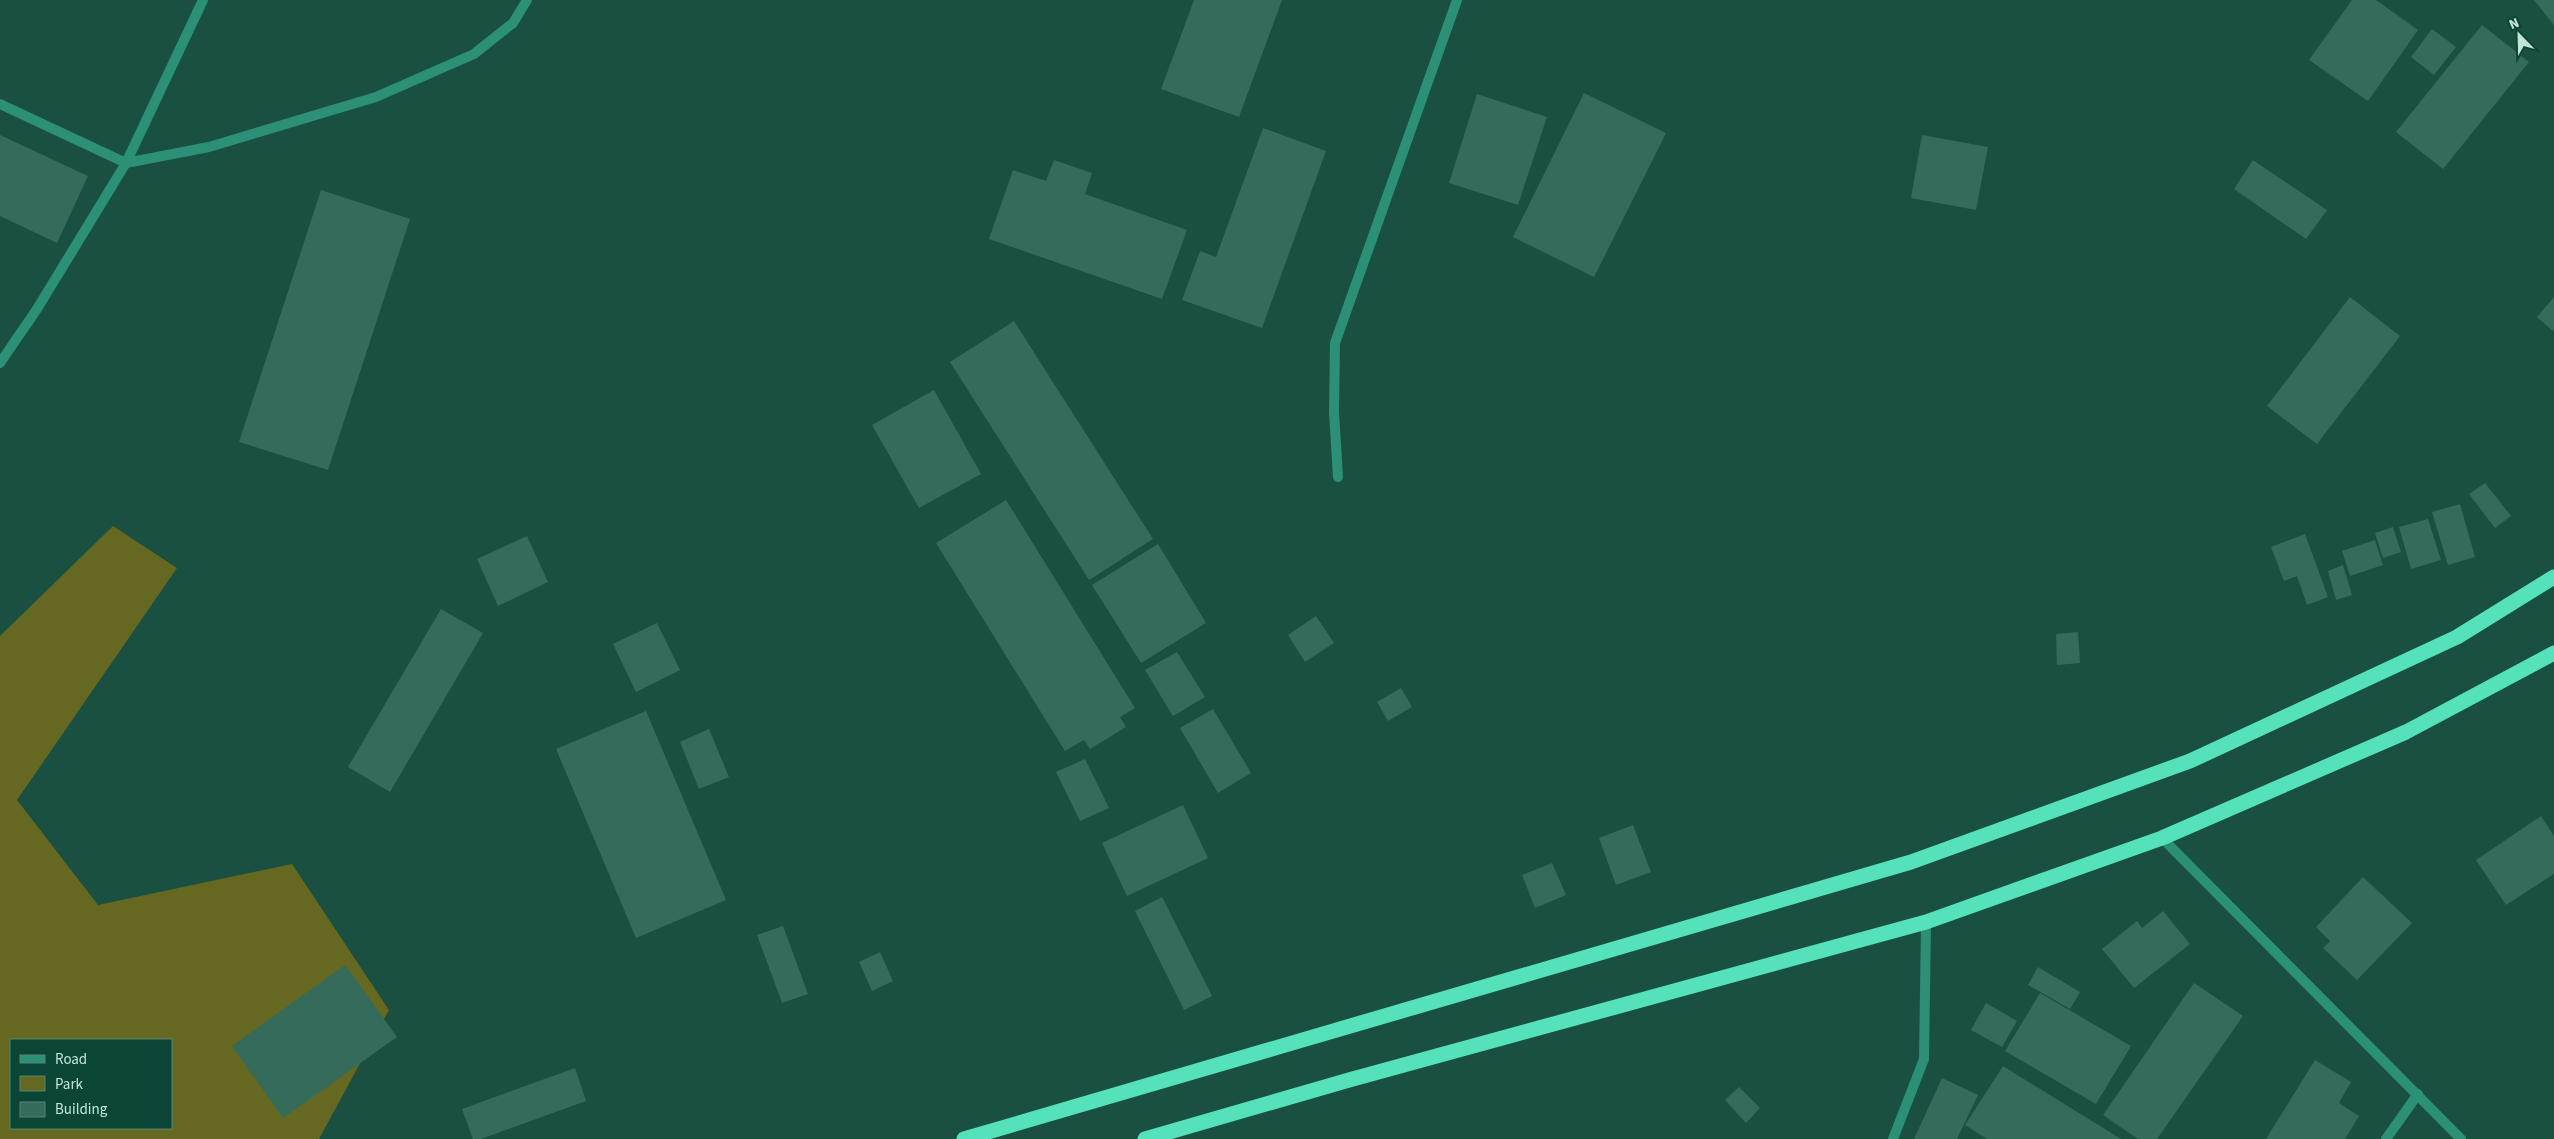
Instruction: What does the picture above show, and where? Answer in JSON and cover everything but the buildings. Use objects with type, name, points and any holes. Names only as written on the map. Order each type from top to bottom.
[{"type":"highway","points":[[964,1139],[1911,862],[2190,761],[2457,638],[2554,577]]},
{"type":"highway","points":[[1145,1139],[1349,1080],[1926,922],[2162,838],[2406,732],[2554,653]]},
{"type":"street","points":[[0,363],[37,309],[126,163],[203,0]]},
{"type":"street","points":[[0,104],[126,163],[209,147],[376,96],[474,54],[513,23],[527,0]]},
{"type":"street","points":[[1338,477],[1334,412],[1335,343],[1457,0]]},
{"type":"street","points":[[2162,838],[2461,1139]]},
{"type":"street","points":[[1893,1139],[1924,1059],[1926,922]]},
{"type":"street","points":[[2386,1139],[2418,1094]]},
{"type":"green space","points":[[113,526],[177,568],[17,800],[98,905],[292,864],[389,1010],[319,1139],[0,1139],[0,636]]}]
